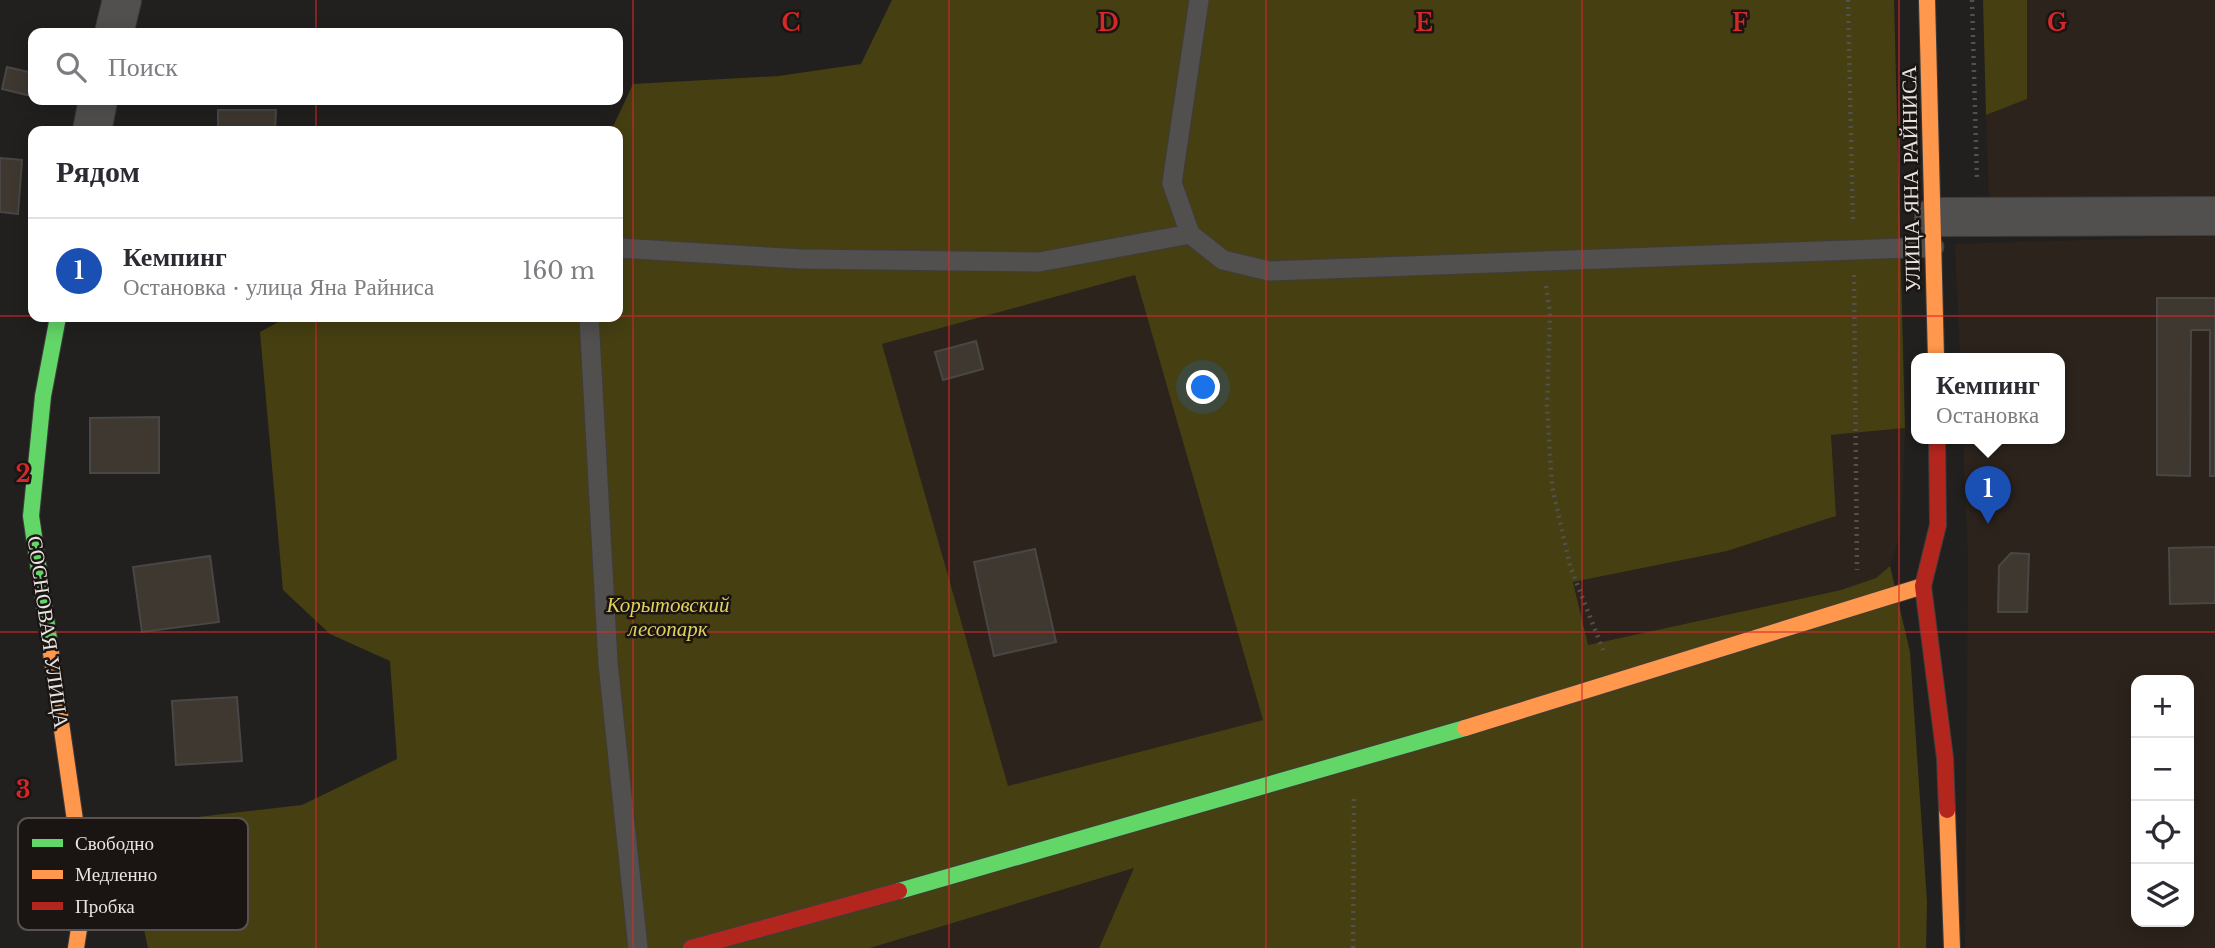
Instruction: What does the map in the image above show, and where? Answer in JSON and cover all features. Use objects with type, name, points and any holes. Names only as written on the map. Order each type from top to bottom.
[{"type":"street","points":[[115,28],[122,0]]},
{"type":"street","name":"УЛИЦА ЯНА РАЙНИСА","points":[[1927,0],[1936,353]]},
{"type":"street","points":[[93,126],[97,105]]},
{"type":"street","points":[[1934,232],[1978,216],[2215,216]]},
{"type":"street","name":"СОСНОВАЯ УЛИЦА","points":[[57,322],[43,396],[31,516],[75,818]]},
{"type":"street","points":[[1937,444],[1938,525],[1923,586],[1945,758],[1952,948]]},
{"type":"street","points":[[691,948],[1077,843],[1354,762],[1923,586]]},
{"type":"street","name":"СОСНОВАЯ УЛИЦА","points":[[76,948],[79,930]]},
{"type":"lane","points":[[1199,0],[1172,183],[1190,234],[1223,260],[1269,271],[1853,250],[1934,232]]},
{"type":"lane","points":[[623,248],[801,259],[1038,262],[1190,234]]},
{"type":"lane","points":[[589,322],[608,663],[638,948]]},
{"type":"path","points":[[1848,0],[1857,606]]},
{"type":"path","points":[[1972,0],[1978,216]]},
{"type":"path","points":[[1542,261],[1550,313],[1547,406],[1552,485],[1570,566],[1606,659],[1600,686]]},
{"type":"path","points":[[1353,948],[1354,762]]},
{"type":"shaded area","points":[[2027,0],[2215,0],[2215,201],[1989,202],[1986,115],[2027,99]]},
{"type":"shaded area","points":[[2215,236],[2215,948],[1965,948],[1968,559],[1963,444],[2065,444],[2065,353],[1960,353],[1955,244]]},
{"type":"shaded area","points":[[1135,275],[1263,720],[1008,787],[882,344]]},
{"type":"shaded area","points":[[1905,428],[1901,533],[1890,566],[1876,578],[1841,590],[1588,645],[1573,582],[1727,551],[1836,516],[1831,435]]},
{"type":"shaded area","points":[[1135,868],[1099,948],[870,948]]},
{"type":"green space","name":"Корытовский лесопарк","points":[[892,0],[1894,0],[1905,428],[1831,435],[1836,516],[1727,551],[1573,582],[1588,645],[1841,590],[1876,578],[1890,566],[1910,652],[1927,902],[1926,948],[1099,948],[1134,868],[870,948],[148,948],[144,930],[248,930],[248,818],[189,818],[302,805],[397,759],[390,661],[330,634],[283,590],[260,332],[278,322],[623,322],[623,126],[613,126],[633,84],[779,76],[861,64]],"holes":[[[1135,275],[1263,720],[1008,786],[882,344]]]},
{"type":"green space","points":[[1983,0],[2027,0],[2027,99],[1986,115]]},
{"type":"building","points":[[7,67],[28,72],[28,95],[2,89]]},
{"type":"building","points":[[218,110],[276,110],[275,126],[218,126]]},
{"type":"building","points":[[0,158],[22,160],[18,214],[0,212]]},
{"type":"building","points":[[2157,298],[2215,298],[2215,476],[2210,476],[2210,330],[2191,330],[2190,476],[2157,475]]},
{"type":"building","points":[[976,341],[983,369],[943,380],[935,352]]},
{"type":"building","points":[[159,417],[159,473],[90,473],[90,418]]},
{"type":"building","points":[[2215,547],[2215,603],[2170,604],[2169,548]]},
{"type":"building","points":[[1035,549],[1056,642],[994,656],[974,562]]},
{"type":"building","points":[[2011,553],[2029,554],[2027,612],[1998,612],[1999,566]]},
{"type":"building","points":[[210,556],[219,622],[142,632],[133,567]]},
{"type":"building","points":[[237,697],[242,761],[176,765],[172,701]]},
{"type":"traffic: fast","points":[[50,646],[31,516],[43,396],[57,322]]},
{"type":"traffic: fast","points":[[899,891],[1465,728]]},
{"type":"traffic: slow","points":[[1927,0],[1936,353]]},
{"type":"traffic: slow","points":[[1465,728],[1923,586]]},
{"type":"traffic: slow","points":[[50,646],[75,818]]},
{"type":"traffic: slow","points":[[1947,810],[1952,948]]},
{"type":"traffic: slow","points":[[76,948],[79,930]]},
{"type":"traffic: jam","points":[[1937,444],[1938,525],[1923,586],[1945,758],[1947,810]]},
{"type":"traffic: jam","points":[[691,948],[899,891]]},
{"type":"place","name":"Кемпинг","points":[[1988,524]]}]
